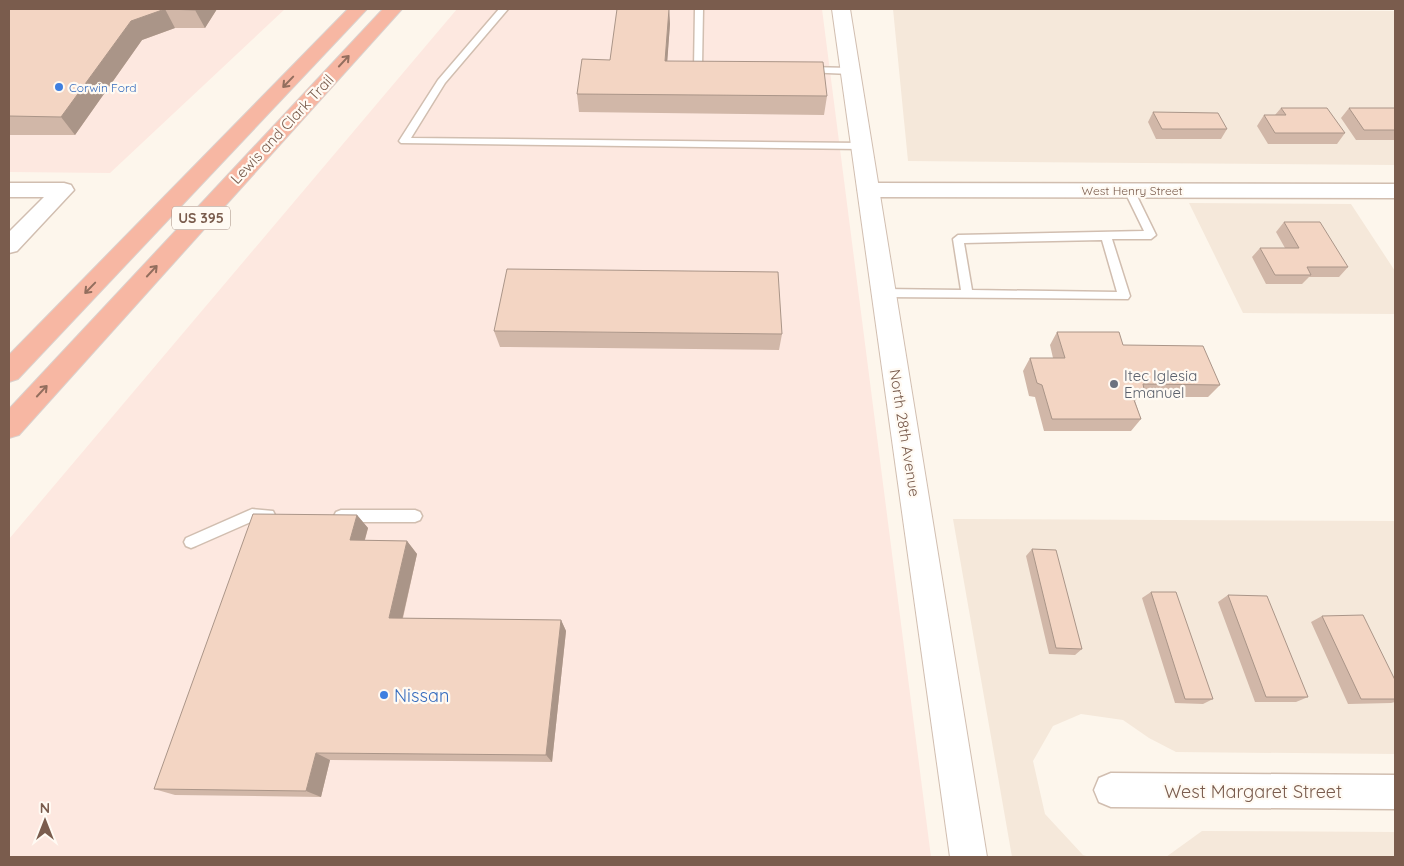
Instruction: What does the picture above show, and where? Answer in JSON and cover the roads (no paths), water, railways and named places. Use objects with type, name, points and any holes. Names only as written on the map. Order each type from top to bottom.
[{"type":"highway","name":"Lewis and Clark Trail","points":[[9,372],[358,9]]},
{"type":"highway","name":"Lewis and Clark Trail","points":[[9,427],[393,9]]},
{"type":"street","name":"North 28th Avenue","points":[[841,9],[969,857]]},
{"type":"street","points":[[9,190],[64,190],[9,245]]},
{"type":"street","name":"West Henry Street","points":[[868,190],[1395,191]]},
{"type":"street","name":"West Margaret Street","points":[[1111,790],[1395,792]]},
{"type":"lane","points":[[504,9],[441,82],[404,141],[862,146]]},
{"type":"lane","points":[[699,9],[698,68],[715,69]]},
{"type":"lane","points":[[802,70],[850,70]]},
{"type":"lane","points":[[967,294],[958,239],[1151,235],[1129,190]]},
{"type":"lane","points":[[884,293],[1124,296],[1106,236]]},
{"type":"lane","points":[[191,542],[252,515],[281,515]]},
{"type":"lane","points":[[329,516],[415,516]]},
{"type":"place","name":"Corwin Ford","points":[[59,87]]},
{"type":"place","name":"Itec Iglesia Emanuel","points":[[1114,384]]},
{"type":"place","name":"Nissan","points":[[384,695]]}]
